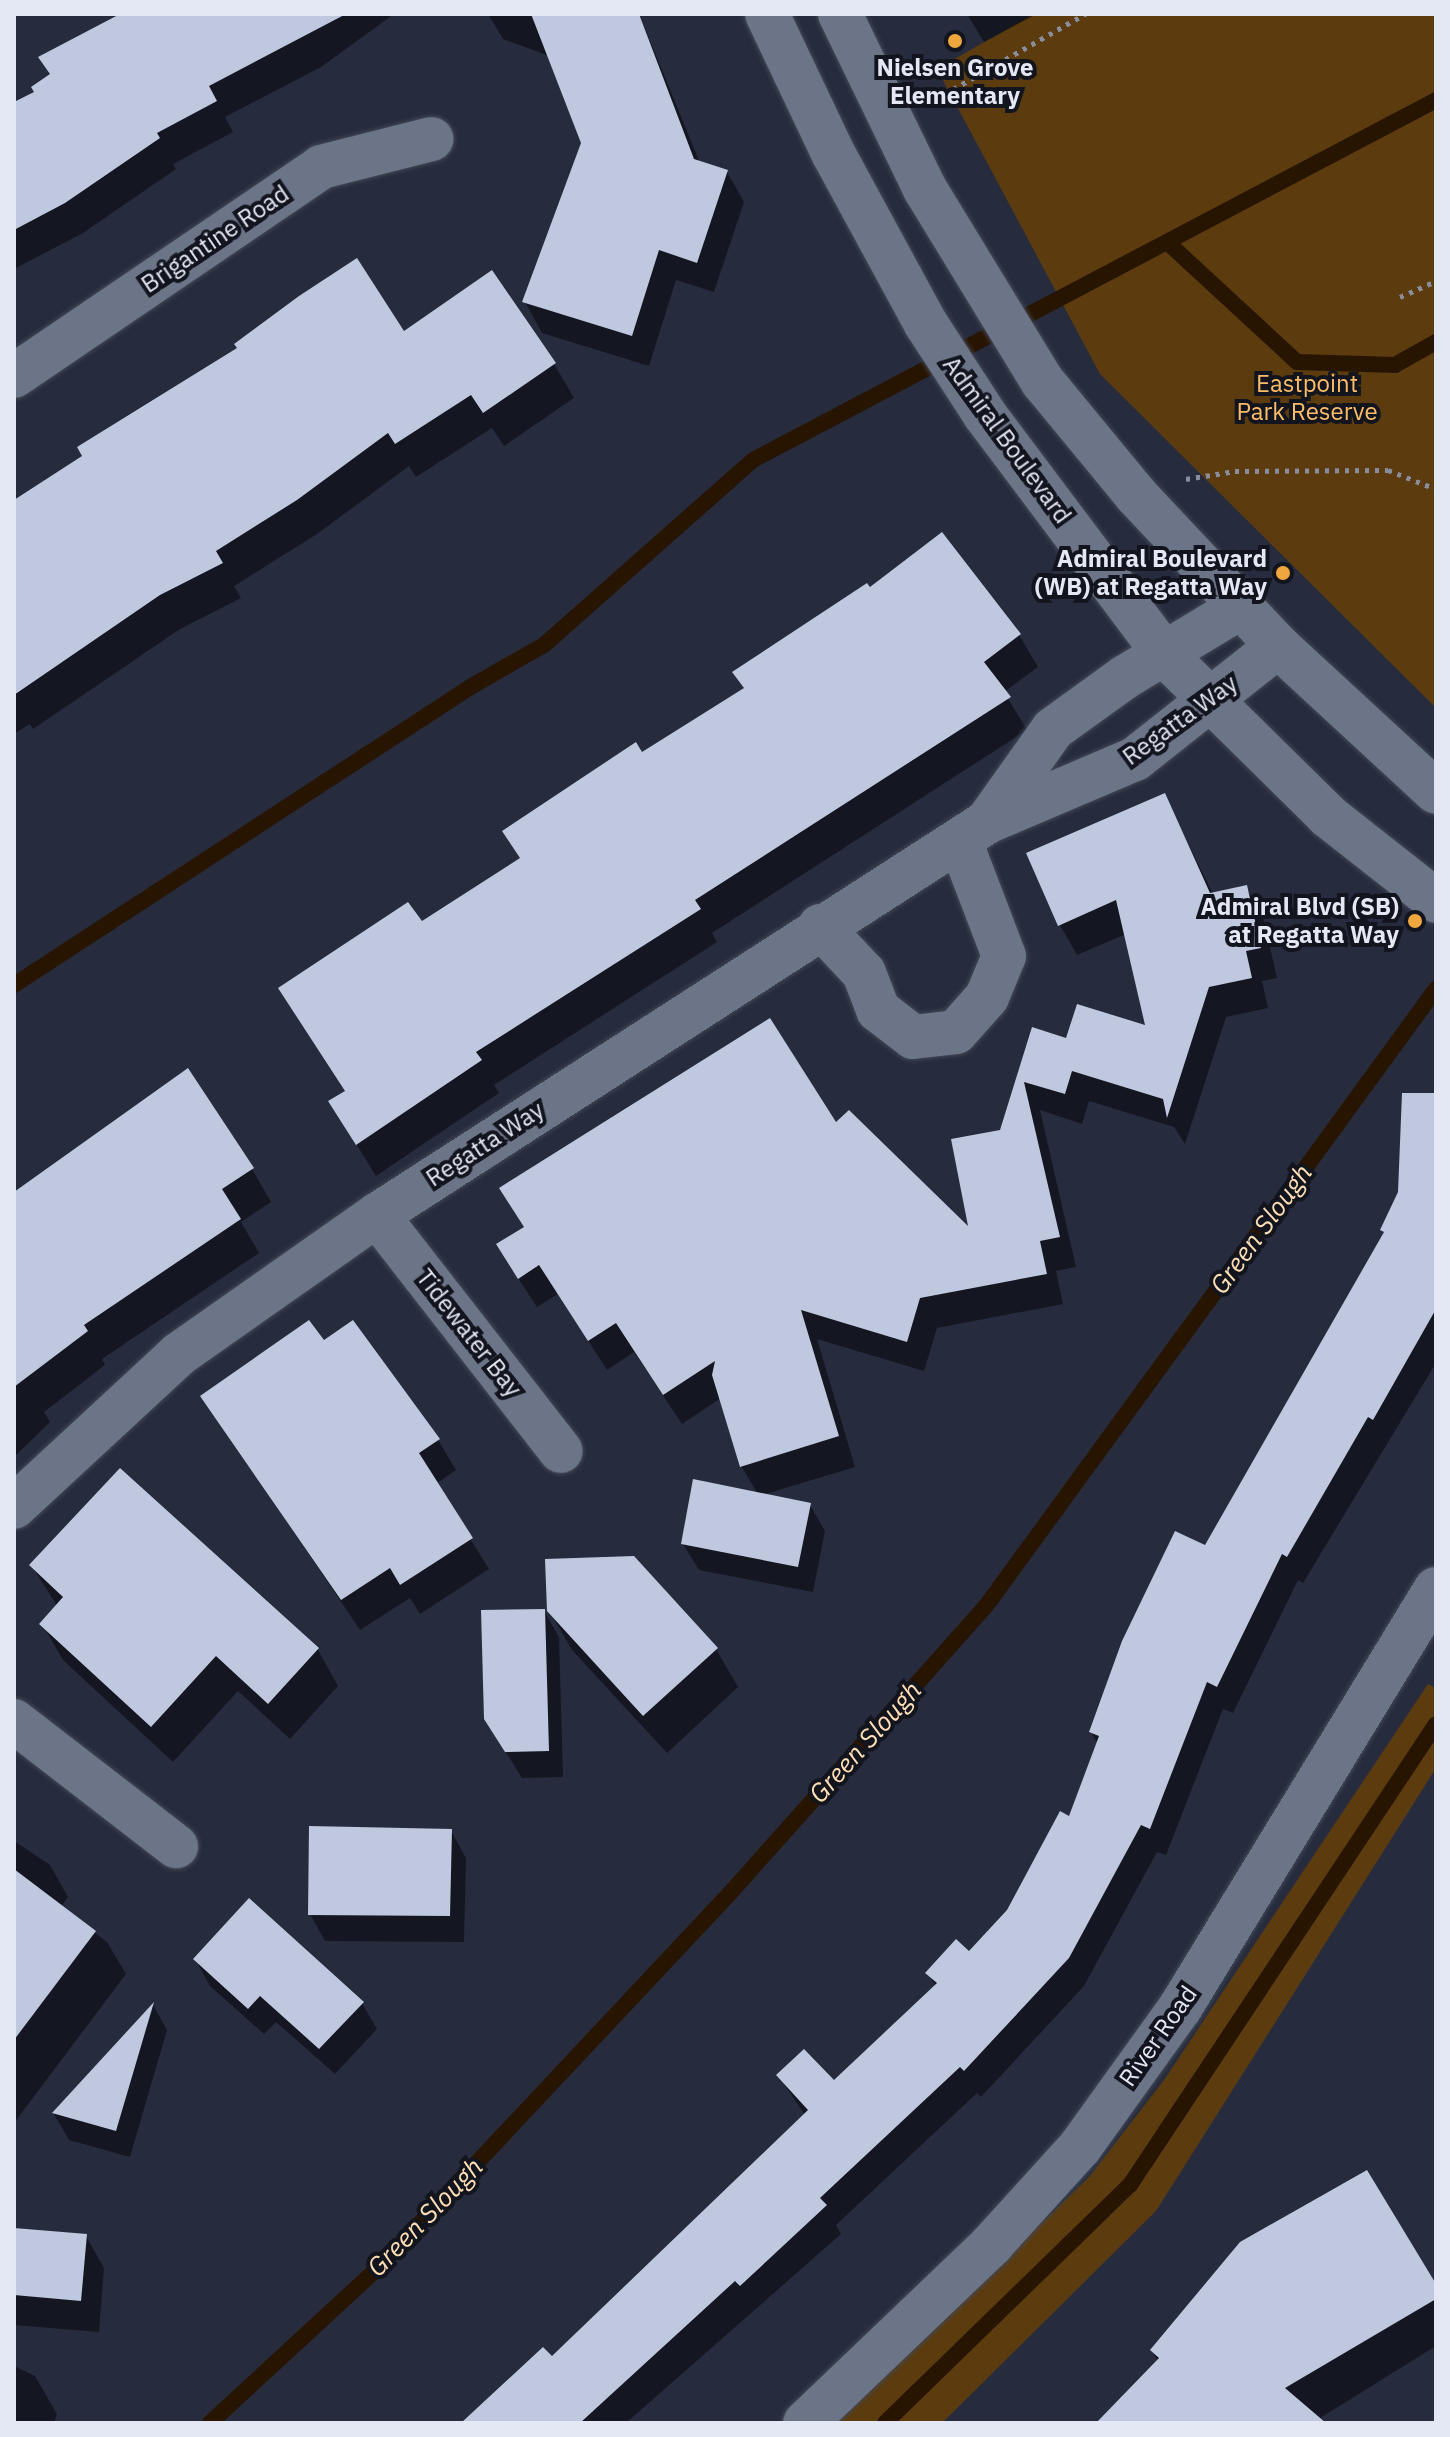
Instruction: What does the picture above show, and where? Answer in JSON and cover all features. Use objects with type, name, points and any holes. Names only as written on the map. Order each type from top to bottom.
[{"type":"street","name":"Admiral Boulevard","points":[[767,14],[833,153],[926,324],[985,415],[1166,656],[1328,816],[1436,901]]},
{"type":"street","points":[[840,14],[892,124],[984,288],[1043,382],[1136,495],[1278,646],[1436,792]]},
{"type":"street","name":"Brigantine Road","points":[[14,376],[321,167],[432,139]]},
{"type":"street","name":"Regatta Way","points":[[974,831],[1053,729],[1125,677],[1166,656],[1241,607]]},
{"type":"street","name":"Regatta Way","points":[[14,1507],[179,1354],[377,1215],[820,926],[974,831],[1135,759],[1278,646]]},
{"type":"street","points":[[820,926],[864,973],[878,1010],[913,1037],[956,1032],[987,997],[1004,956],[974,831]]},
{"type":"street","name":"Tidewater Bay","points":[[377,1215],[561,1451]]},
{"type":"street","name":"River Road","points":[[805,2423],[992,2244],[1080,2147],[1180,2008],[1436,1589]]},
{"type":"street","points":[[14,1721],[176,1846]]},
{"type":"path","points":[[892,124],[1085,14]]},
{"type":"path","points":[[1400,297],[1436,281]]},
{"type":"path","points":[[1186,479],[1235,471],[1388,470],[1436,489]]},
{"type":"green space","name":"Eastpoint Park Reserve","points":[[1034,14],[1436,14],[1436,708],[1100,374],[937,69]]},
{"type":"green space","points":[[1428,1684],[1436,1688],[1436,1768],[1156,2211],[942,2423],[836,2423],[1089,2177],[1164,2080]]},
{"type":"building","points":[[120,14],[346,14],[209,86],[217,101],[157,133],[160,138],[65,203],[14,230],[14,102],[34,92],[31,87],[50,74],[38,57]]},
{"type":"building","points":[[531,14],[639,14],[694,159],[728,170],[697,263],[659,250],[632,336],[522,302],[581,143]]},
{"type":"building","points":[[357,258],[404,331],[492,270],[556,363],[483,413],[471,395],[395,444],[388,433],[297,500],[216,551],[223,563],[160,595],[14,695],[14,500],[82,456],[77,447],[237,348],[234,344]]},
{"type":"building","points":[[942,532],[1021,634],[984,662],[1011,697],[695,900],[701,909],[476,1052],[482,1060],[356,1145],[328,1101],[345,1091],[278,988],[408,902],[422,921],[520,858],[502,831],[636,742],[642,752],[744,688],[732,672],[867,583],[870,587]]},
{"type":"building","points":[[1165,793],[1210,893],[1247,885],[1261,948],[1246,951],[1252,978],[1209,987],[1167,1118],[1163,1099],[1072,1071],[1065,1094],[1024,1082],[1060,1237],[1040,1241],[1047,1274],[920,1298],[907,1342],[801,1310],[839,1436],[740,1467],[712,1375],[715,1361],[663,1395],[616,1323],[588,1341],[539,1265],[518,1279],[496,1244],[524,1227],[499,1188],[770,1018],[836,1122],[849,1110],[968,1226],[951,1139],[1000,1130],[1032,1027],[1066,1038],[1077,1004],[1145,1025],[1116,900],[1058,926],[1026,853]]},
{"type":"building","points":[[188,1068],[254,1168],[222,1189],[241,1219],[84,1325],[88,1331],[14,1387],[14,1192]]},
{"type":"building","points":[[1402,1093],[1436,1093],[1436,1309],[1373,1420],[1368,1417],[1287,1557],[1282,1554],[1217,1687],[1207,1682],[1150,1829],[1141,1825],[1069,1958],[964,2071],[960,2067],[820,2198],[827,2205],[740,2286],[735,2281],[580,2423],[461,2423],[543,2347],[552,2356],[808,2110],[776,2075],[804,2049],[834,2080],[937,1983],[925,1973],[956,1939],[969,1951],[1007,1910],[1060,1811],[1069,1816],[1099,1736],[1089,1732],[1122,1641],[1175,1531],[1205,1545],[1384,1232],[1380,1230],[1398,1192]]},
{"type":"building","points":[[309,1320],[324,1340],[353,1320],[440,1439],[419,1453],[473,1538],[400,1585],[390,1568],[341,1600],[200,1396]]},
{"type":"building","points":[[120,1468],[319,1648],[268,1704],[216,1656],[151,1727],[39,1624],[63,1597],[29,1565]]},
{"type":"building","points":[[693,1479],[811,1503],[798,1567],[681,1544]]},
{"type":"building","points":[[634,1556],[718,1648],[643,1716],[547,1611],[545,1559]]},
{"type":"building","points":[[545,1609],[549,1751],[505,1752],[484,1719],[481,1610]]},
{"type":"building","points":[[309,1826],[452,1829],[450,1916],[308,1915]]},
{"type":"building","points":[[14,1869],[96,1931],[14,2040]]},
{"type":"building","points":[[249,1898],[364,2002],[319,2049],[260,1996],[248,2009],[193,1959]]},
{"type":"building","points":[[154,2002],[116,2131],[52,2113]]},
{"type":"building","points":[[1367,2170],[1436,2284],[1436,2299],[1285,2388],[1326,2423],[1096,2423],[1159,2358],[1150,2350],[1240,2242]]},
{"type":"building","points":[[14,2228],[87,2234],[81,2301],[14,2295]]},
{"type":"waterway","points":[[14,985],[472,686],[544,645],[753,460],[1436,100]]},
{"type":"waterway","points":[[1167,242],[1297,362],[1395,365],[1436,342]]},
{"type":"waterway","name":"Green Slough","points":[[210,2423],[380,2266],[732,1891],[986,1606],[1436,989]]},
{"type":"waterway","points":[[885,2423],[1130,2185],[1436,1724]]},
{"type":"place","name":"Nielsen Grove Elementary","points":[[955,41]]},
{"type":"place","name":"Admiral Boulevard (WB) at Regatta Way","points":[[1283,573]]},
{"type":"place","name":"Admiral Blvd (SB) at Regatta Way","points":[[1415,921]]}]
